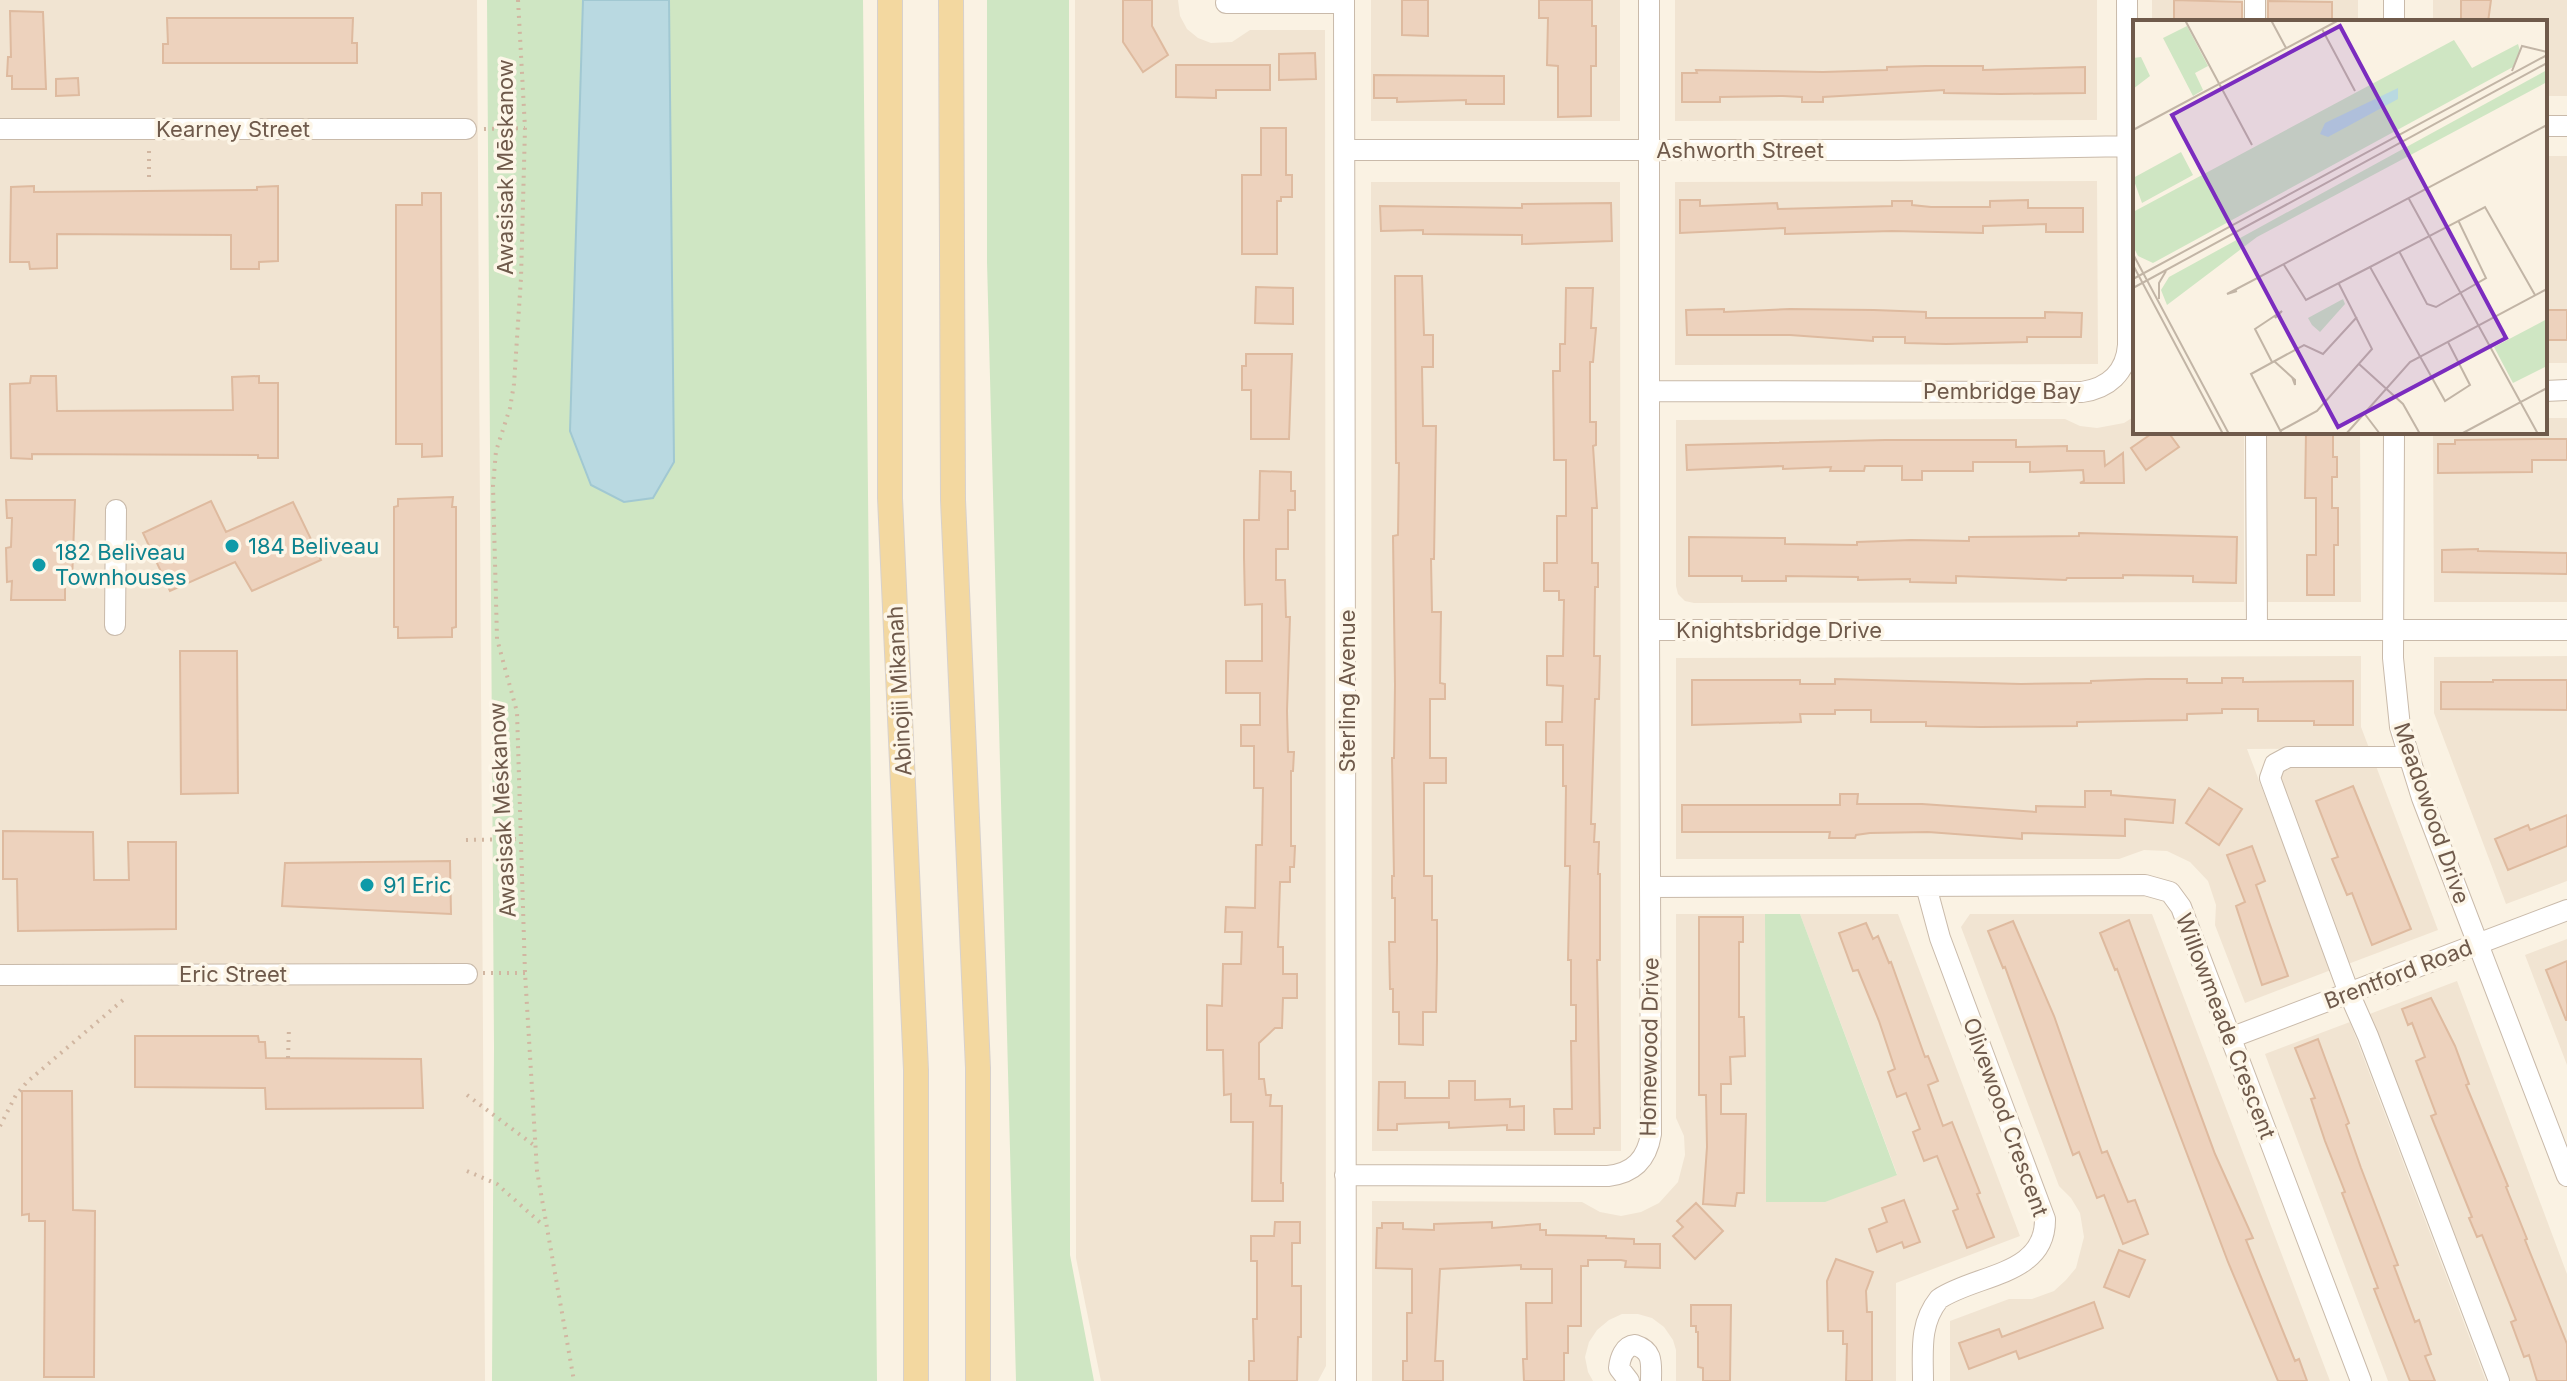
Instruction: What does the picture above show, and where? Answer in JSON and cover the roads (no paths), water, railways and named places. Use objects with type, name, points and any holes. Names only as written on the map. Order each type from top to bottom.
[{"type":"main road","name":"Abinojii Mikanah","points":[[890,0],[890,498],[916,1070],[916,1381]]},
{"type":"main road","points":[[951,0],[953,500],[978,1068],[978,1381]]},
{"type":"street","name":"Knightsbridge Drive","points":[[1649,0],[1649,630],[2567,630]]},
{"type":"street","name":"Pembridge Bay","points":[[1649,391],[2082,392],[2101,387],[2120,371],[2127,356],[2131,147],[2127,0]]},
{"type":"street","points":[[1226,3],[1344,1]]},
{"type":"street","name":"Sterling Avenue","points":[[1344,1],[1346,1381]]},
{"type":"street","name":"Kearney Street","points":[[0,129],[466,129]]},
{"type":"street","name":"Ashworth Street","points":[[1345,150],[2131,147]]},
{"type":"street","points":[[2547,391],[2567,390]]},
{"type":"street","points":[[2256,434],[2257,629]]},
{"type":"street","name":"Meadowood Drive","points":[[2394,434],[2396,702],[2408,757],[2566,1172]]},
{"type":"street","points":[[115,625],[116,510]]},
{"type":"street","name":"Homewood Drive","points":[[1345,1175],[1608,1176],[1619,1175],[1636,1166],[1643,1158],[1651,1134],[1649,630]]},
{"type":"street","points":[[2408,757],[2288,757],[2275,764],[2270,778],[2349,993],[2499,1381]]},
{"type":"street","name":"Willowmeade Crescent","points":[[1650,887],[2145,885],[2170,892],[2181,907],[2361,1381]]},
{"type":"street","name":"Olivewood Crescent","points":[[1923,1381],[1923,1334],[1930,1310],[1939,1299],[2029,1259],[2046,1232],[2045,1219],[1940,938],[1926,886]]},
{"type":"street","name":"Brentford Road","points":[[2230,1038],[2567,910]]},
{"type":"street","name":"Eric Street","points":[[0,975],[467,974]]},
{"type":"street","points":[[1629,1381],[1619,1364],[1625,1350],[1635,1345],[1646,1349],[1651,1355],[1651,1381]]},
{"type":"water","points":[[583,0],[669,0],[674,462],[653,498],[624,502],[591,485],[570,431]]},
{"type":"place","name":"184 Beliveau","points":[[232,546]]},
{"type":"place","name":"182 Beliveau Townhouses","points":[[39,565]]},
{"type":"place","name":"91 Eric","points":[[367,885]]}]
